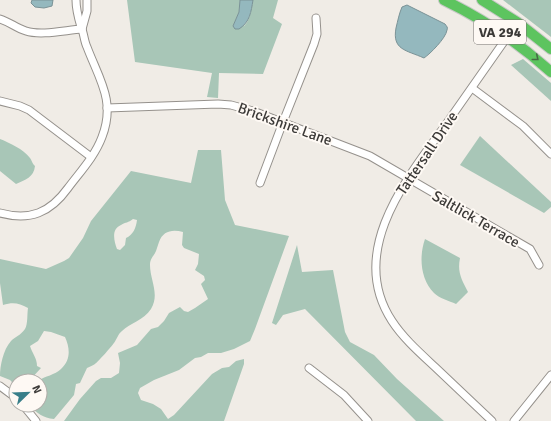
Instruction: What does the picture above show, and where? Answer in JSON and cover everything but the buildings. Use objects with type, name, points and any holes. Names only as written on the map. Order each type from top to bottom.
[{"type":"highway","name":"VA 294","points":[[444,0],[480,19],[508,38],[551,72]]},
{"type":"highway","name":"VA 294","points":[[482,0],[519,24],[551,49]]},
{"type":"street","points":[[0,213],[21,217],[31,216],[47,209],[62,196],[91,157],[102,138],[105,128],[107,100],[103,84],[86,46],[76,11],[76,0]]},
{"type":"street","points":[[82,29],[87,11],[87,0]]},
{"type":"street","points":[[260,183],[314,44],[317,34],[316,18]]},
{"type":"street","points":[[0,19],[8,21],[21,29],[31,32],[82,29]]},
{"type":"street","name":"Tattersall Drive","points":[[492,421],[404,336],[392,321],[384,307],[379,293],[375,267],[381,232],[390,210],[407,178],[519,24]]},
{"type":"street","points":[[472,88],[523,126],[551,154]]},
{"type":"street","points":[[0,101],[29,110],[91,157]]},
{"type":"street","name":"Brickshire Lane","points":[[107,108],[202,104],[231,105],[283,122],[370,156],[407,178]]},
{"type":"street","name":"Saltlick Terrace","points":[[407,178],[530,249],[539,265]]},
{"type":"street","points":[[309,368],[344,395],[368,421]]},
{"type":"street","points":[[514,421],[551,375]]},
{"type":"street","points":[[29,413],[36,421]]},
{"type":"green space","points":[[127,0],[240,0],[239,12],[233,26],[244,26],[249,17],[253,0],[278,0],[273,18],[282,24],[263,74],[219,73],[218,98],[207,97],[212,73],[135,62]]},
{"type":"green space","points":[[503,0],[551,0],[551,37]]},
{"type":"green space","points":[[523,59],[551,83],[551,101],[511,65]]},
{"type":"green space","points":[[480,136],[551,202],[551,207],[544,213],[460,165]]},
{"type":"green space","points":[[0,139],[20,149],[30,158],[35,166],[33,173],[28,178],[16,184],[0,171]]},
{"type":"green space","points":[[198,150],[221,150],[225,200],[235,225],[289,236],[250,341],[234,349],[221,353],[208,353],[201,357],[195,358],[179,370],[154,380],[140,388],[138,393],[141,400],[153,404],[161,409],[168,419],[174,415],[212,374],[222,368],[229,367],[236,361],[244,359],[244,364],[224,421],[64,421],[80,399],[96,381],[101,378],[111,378],[119,373],[120,363],[118,353],[137,345],[151,329],[158,327],[164,321],[169,313],[180,307],[184,311],[188,312],[208,299],[201,284],[205,280],[204,276],[195,270],[198,264],[199,254],[184,248],[182,245],[183,232],[172,231],[165,233],[159,242],[151,261],[150,271],[155,298],[151,309],[145,316],[125,328],[99,360],[87,368],[80,383],[76,384],[74,395],[54,419],[47,418],[38,413],[48,413],[48,376],[56,373],[67,362],[69,350],[65,337],[44,331],[38,341],[30,346],[37,366],[41,368],[36,373],[8,373],[8,379],[0,376],[1,363],[8,345],[22,333],[26,327],[28,308],[16,304],[3,305],[0,283],[0,259],[46,269],[69,258],[83,238],[91,221],[131,171],[191,183]],"holes":[[[133,219],[137,220],[136,226],[131,235],[126,238],[125,245],[120,250],[117,249],[114,239],[116,229]]]},
{"type":"green space","points":[[425,239],[460,258],[459,268],[462,280],[468,292],[456,304],[436,295],[426,281],[422,267],[422,253]]},
{"type":"green space","points":[[297,245],[302,272],[333,270],[345,332],[350,342],[374,355],[397,379],[444,421],[416,421],[305,309],[283,315],[276,325],[272,323]]},
{"type":"water","points":[[32,0],[53,0],[52,6],[44,8],[35,7],[31,3]]},
{"type":"water","points":[[240,0],[253,0],[251,13],[243,26],[239,29],[235,29],[233,26],[239,12]]},
{"type":"water","points":[[407,5],[445,24],[447,28],[441,41],[424,58],[406,51],[398,45],[396,41],[395,35],[399,15],[402,7]]}]
